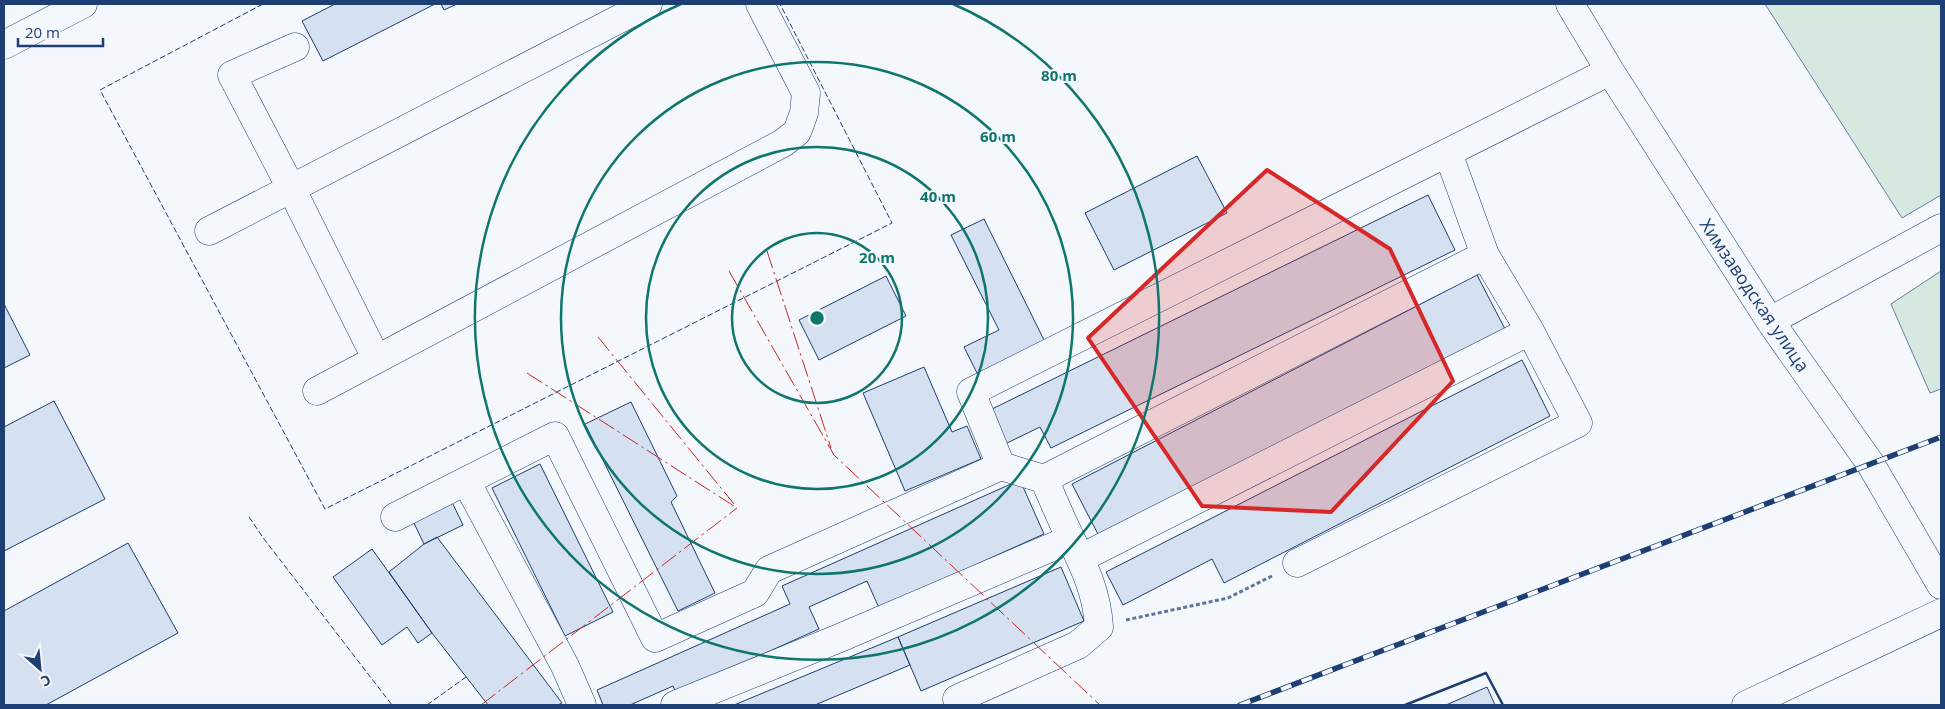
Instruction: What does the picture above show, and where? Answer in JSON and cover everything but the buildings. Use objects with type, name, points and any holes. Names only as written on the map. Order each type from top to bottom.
[{"type":"street","points":[[209,231],[648,4]]},
{"type":"street","points":[[317,391],[376,358],[783,144],[797,132],[804,113],[806,93],[760,4]]},
{"type":"street","name":"Химзаводская улица","points":[[1570,4],[1610,72],[1770,321],[1870,463],[1941,584]]},
{"type":"street","points":[[4,45],[77,5]]},
{"type":"street","points":[[295,47],[232,75],[292,188],[376,358]]},
{"type":"street","points":[[1000,466],[971,392],[1610,72]]},
{"type":"street","points":[[1297,563],[1578,423],[1530,331],[1485,255],[1448,153]]},
{"type":"street","points":[[1770,321],[1941,228]]},
{"type":"street","points":[[395,517],[555,436],[655,638],[755,593],[769,570],[1000,466],[1044,479],[1485,255]]},
{"type":"street","points":[[675,705],[842,637],[1076,549],[1530,331]]},
{"type":"street","points":[[957,699],[1078,645],[1099,627],[1098,607],[1076,549],[1044,479]]},
{"type":"street","points":[[466,481],[565,666],[582,705]]},
{"type":"street","points":[[1746,705],[1941,613]]},
{"type":"path","points":[[1099,627],[1228,598],[1297,563]]},
{"type":"highlighted area","points":[[1267,170],[1390,249],[1453,381],[1331,512],[1202,506],[1088,338]]},
{"type":"shaded area","points":[[1765,4],[1941,4],[1941,195],[1902,218]]},
{"type":"shaded area","points":[[1941,271],[1941,389],[1930,393],[1891,304]]},
{"type":"railway","points":[[1240,705],[1941,437]]},
{"type":"fence","points":[[263,4],[100,90],[325,509],[892,223],[780,4]]},
{"type":"fence","points":[[249,517],[392,705]]},
{"type":"fence","points":[[427,705],[466,677]]},
{"type":"wall","points":[[1405,705],[1486,673],[1503,705]]},
{"type":"power","points":[[767,251],[831,448]]},
{"type":"power","points":[[729,271],[834,455],[1100,705]]},
{"type":"power","points":[[598,337],[734,504]]},
{"type":"power","points":[[527,373],[737,508]]},
{"type":"power","points":[[481,705],[737,508]]}]
